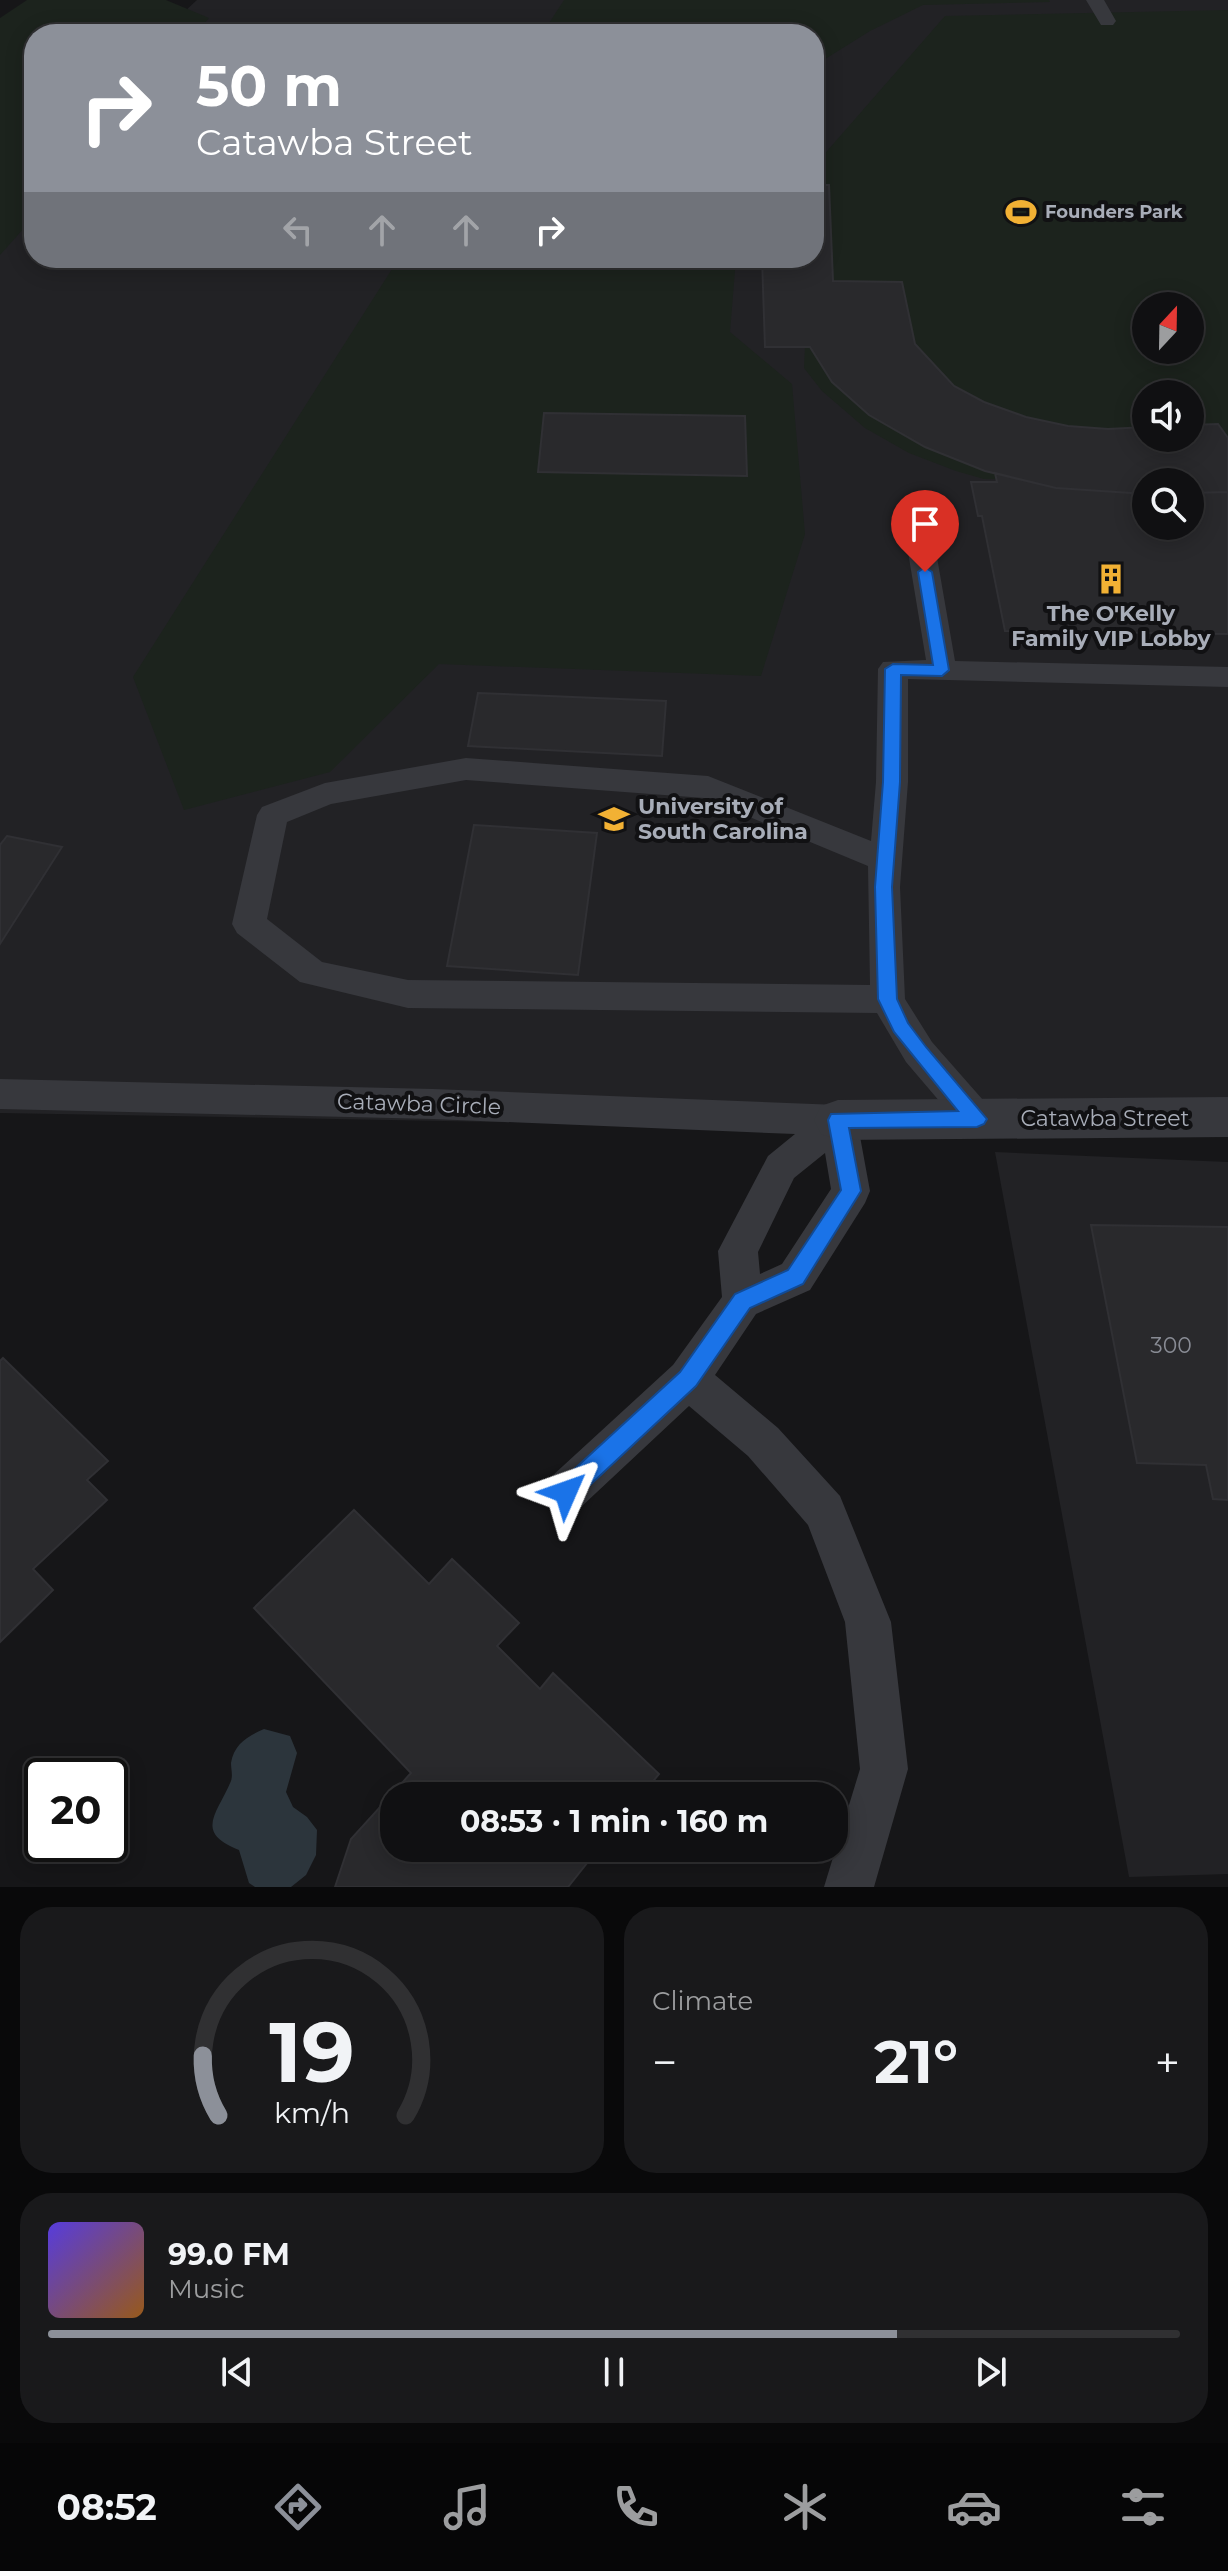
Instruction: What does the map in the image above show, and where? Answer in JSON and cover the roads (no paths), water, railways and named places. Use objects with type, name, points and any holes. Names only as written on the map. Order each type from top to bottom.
[{"type":"street","name":"Catawba Street","points":[[838,1120],[1228,1117]]},
{"type":"lane","points":[[1095,0],[1107,21]]},
{"type":"lane","points":[[920,540],[942,670]]},
{"type":"lane","points":[[977,1119],[919,1052],[901,1027],[888,999],[885,860],[892,782],[893,669],[1228,677]]},
{"type":"lane","points":[[885,860],[708,787],[466,769],[325,794],[273,815],[249,924],[312,973],[408,994],[888,999]]},
{"type":"lane","name":"Catawba Circle","points":[[0,1094],[433,1104],[838,1120]]},
{"type":"lane","points":[[566,1492],[688,1379],[742,1301],[796,1277],[851,1191],[838,1120],[781,1167],[738,1251],[742,1301]]},
{"type":"lane","points":[[688,1379],[763,1442],[825,1511],[868,1622],[884,1769],[849,1887]]},
{"type":"place","name":"Founders Park","points":[[1021,212]]},
{"type":"place","name":"The O'Kelly Family VIP Lobby","points":[[1111,579]]},
{"type":"place","name":"University of South Carolina","points":[[614,819]]}]
